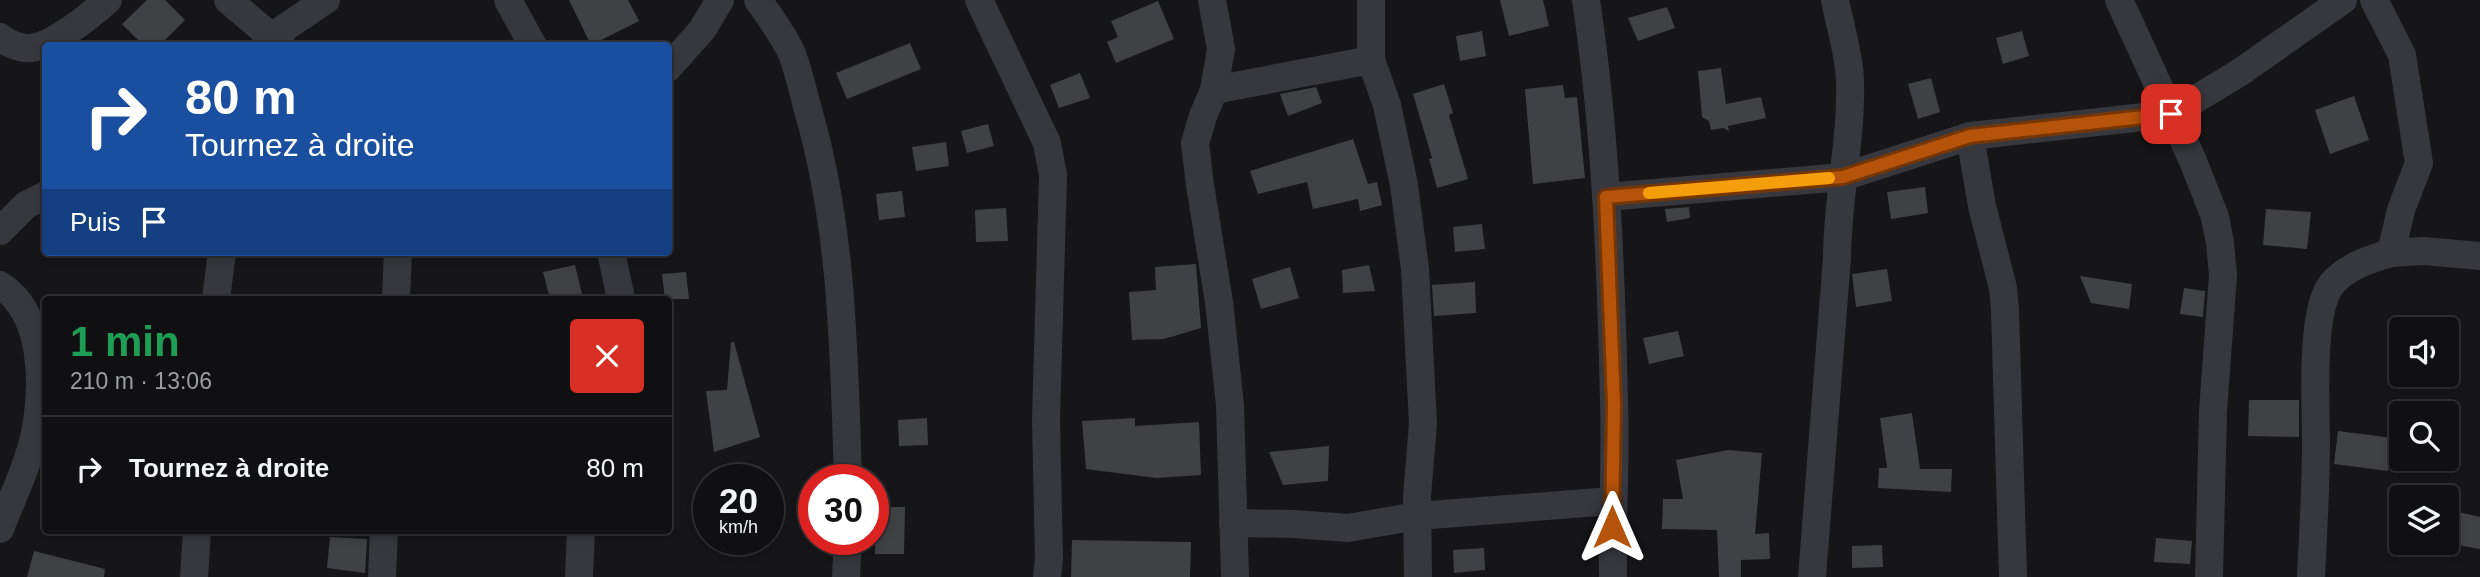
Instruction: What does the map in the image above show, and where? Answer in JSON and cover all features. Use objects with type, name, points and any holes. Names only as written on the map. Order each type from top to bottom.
[{"type":"street","points":[[47,42],[108,0]]},
{"type":"street","points":[[228,0],[271,42]]},
{"type":"street","points":[[273,42],[326,0]]},
{"type":"street","points":[[508,0],[531,42]]},
{"type":"street","points":[[672,64],[702,30],[720,0]]},
{"type":"street","points":[[758,0],[780,30],[792,56],[817,139],[835,233],[844,339],[848,464]]},
{"type":"street","points":[[979,0],[1048,143],[1053,175],[1046,420],[1049,559],[1047,577]]},
{"type":"street","points":[[1212,0],[1221,49],[1214,90],[1195,143],[1219,302],[1230,405],[1235,577]]},
{"type":"street","points":[[1371,0],[1371,60],[1387,105],[1404,185],[1415,270],[1423,424],[1417,516],[1418,577]]},
{"type":"street","points":[[1586,0],[1606,197],[1614,405],[1613,577]]},
{"type":"street","points":[[1812,577],[1837,258],[1837,223],[1850,81],[1835,0]]},
{"type":"street","points":[[2119,0],[2215,217],[2223,275],[2213,411],[2209,577]]},
{"type":"street","points":[[1606,197],[1843,177],[1970,136],[2171,114],[2239,73],[2343,0]]},
{"type":"street","points":[[2374,0],[2402,55],[2419,163],[2401,210],[2399,245]]},
{"type":"street","points":[[0,37],[19,47],[32,48],[42,44]]},
{"type":"street","points":[[1214,90],[1371,60]]},
{"type":"street","points":[[1970,136],[1982,206],[2003,289],[2013,577]]},
{"type":"street","points":[[0,231],[26,205],[42,197]]},
{"type":"street","points":[[2311,577],[2316,443],[2315,388],[2322,302],[2330,286],[2342,274],[2399,245],[2480,256]]},
{"type":"street","points":[[215,296],[221,256]]},
{"type":"street","points":[[396,296],[398,256]]},
{"type":"street","points":[[612,256],[620,296]]},
{"type":"street","points":[[0,285],[18,301],[29,319],[40,365],[35,431],[29,457],[0,529]]},
{"type":"street","points":[[1233,523],[1348,528],[1417,516],[1612,501]]},
{"type":"street","points":[[194,577],[197,534]]},
{"type":"street","points":[[382,577],[384,534]]},
{"type":"street","points":[[579,577],[581,534]]},
{"type":"street","points":[[846,577],[847,555]]},
{"type":"building","points":[[147,0],[165,0],[185,20],[163,42],[140,42],[122,24]]},
{"type":"building","points":[[569,0],[628,0],[639,21],[597,42],[590,42]]},
{"type":"building","points":[[1500,0],[1543,0],[1549,26],[1509,36]]},
{"type":"building","points":[[1158,1],[1174,39],[1116,63],[1107,42],[1118,37],[1111,21]]},
{"type":"building","points":[[1667,7],[1675,28],[1638,41],[1628,18]]},
{"type":"building","points":[[1482,31],[1486,56],[1460,61],[1456,36]]},
{"type":"building","points":[[2022,31],[2029,56],[2003,64],[1996,38]]},
{"type":"building","points":[[910,43],[921,69],[847,99],[836,73]]},
{"type":"building","points":[[1721,68],[1726,104],[1761,97],[1766,118],[1728,126],[1729,131],[1723,128],[1711,130],[1709,121],[1702,117],[1698,71]]},
{"type":"building","points":[[1080,73],[1090,98],[1059,108],[1050,85]]},
{"type":"building","points":[[1931,78],[1940,112],[1918,119],[1908,84]]},
{"type":"building","points":[[1444,84],[1453,113],[1449,115],[1468,179],[1437,188],[1429,159],[1432,158],[1413,94]]},
{"type":"building","points":[[1563,85],[1565,98],[1577,97],[1585,178],[1533,184],[1525,89]]},
{"type":"building","points":[[1316,87],[1322,103],[1288,116],[1280,94]]},
{"type":"building","points":[[2354,96],[2369,140],[2330,154],[2315,110]]},
{"type":"building","points":[[988,124],[994,146],[967,153],[961,131]]},
{"type":"building","points":[[1353,139],[1368,184],[1377,182],[1382,205],[1360,211],[1358,199],[1313,209],[1307,182],[1258,194],[1250,171]]},
{"type":"building","points":[[946,142],[949,166],[916,171],[912,147]]},
{"type":"building","points":[[1925,187],[1928,213],[1891,219],[1887,192]]},
{"type":"building","points":[[902,191],[905,217],[879,220],[876,194]]},
{"type":"building","points":[[1689,207],[1690,218],[1667,222],[1665,209]]},
{"type":"building","points":[[1006,208],[1008,241],[976,242],[975,210]]},
{"type":"building","points":[[2266,209],[2311,212],[2307,249],[2263,245]]},
{"type":"building","points":[[1482,224],[1485,249],[1455,252],[1453,227]]},
{"type":"building","points":[[1196,264],[1201,328],[1164,339],[1132,340],[1129,292],[1156,290],[1155,267]]},
{"type":"building","points":[[575,265],[582,294],[549,296],[543,272]]},
{"type":"building","points":[[1369,265],[1375,291],[1343,293],[1342,270]]},
{"type":"building","points":[[1290,267],[1299,298],[1261,309],[1252,279]]},
{"type":"building","points":[[1887,269],[1892,301],[1856,307],[1852,274]]},
{"type":"building","points":[[686,272],[689,299],[665,296],[662,274]]},
{"type":"building","points":[[2080,276],[2132,284],[2129,309],[2091,303]]},
{"type":"building","points":[[1475,282],[1476,313],[1434,316],[1432,285]]},
{"type":"building","points":[[2184,288],[2205,291],[2203,317],[2180,314]]},
{"type":"building","points":[[1678,331],[1684,356],[1649,364],[1643,338]]},
{"type":"building","points":[[731,342],[734,342],[760,437],[714,452],[706,391],[727,390]]},
{"type":"building","points":[[2249,400],[2299,400],[2299,437],[2248,436]]},
{"type":"building","points":[[1912,413],[1920,469],[1952,469],[1951,492],[1878,488],[1879,468],[1887,468],[1880,418]]},
{"type":"building","points":[[927,418],[928,445],[899,446],[898,420]]},
{"type":"building","points":[[1135,418],[1135,426],[1199,422],[1201,475],[1156,478],[1086,469],[1082,421]]},
{"type":"building","points":[[2338,431],[2389,437],[2388,471],[2334,464]]},
{"type":"building","points":[[1329,446],[1328,481],[1283,485],[1269,452]]},
{"type":"building","points":[[1728,450],[1762,453],[1755,534],[1769,533],[1770,559],[1741,560],[1741,577],[1719,577],[1717,530],[1662,529],[1663,499],[1683,499],[1676,460]]},
{"type":"building","points":[[889,507],[905,507],[904,554],[889,554]]},
{"type":"building","points":[[2459,512],[2480,517],[2480,549],[2459,545]]},
{"type":"building","points":[[330,537],[367,539],[365,573],[327,568]]},
{"type":"building","points":[[2156,538],[2192,541],[2190,564],[2154,562]]},
{"type":"building","points":[[1072,540],[1191,542],[1190,577],[1071,577]]},
{"type":"building","points":[[1882,545],[1883,567],[1852,568],[1852,546]]},
{"type":"building","points":[[1484,548],[1485,570],[1454,573],[1453,550]]},
{"type":"building","points":[[34,551],[105,569],[104,577],[27,577]]},
{"type":"slow traffic","points":[[1649,193],[1829,178]]},
{"type":"route","points":[[1612,527],[1614,405],[1606,197],[1843,177],[1970,136],[2171,114]]}]
